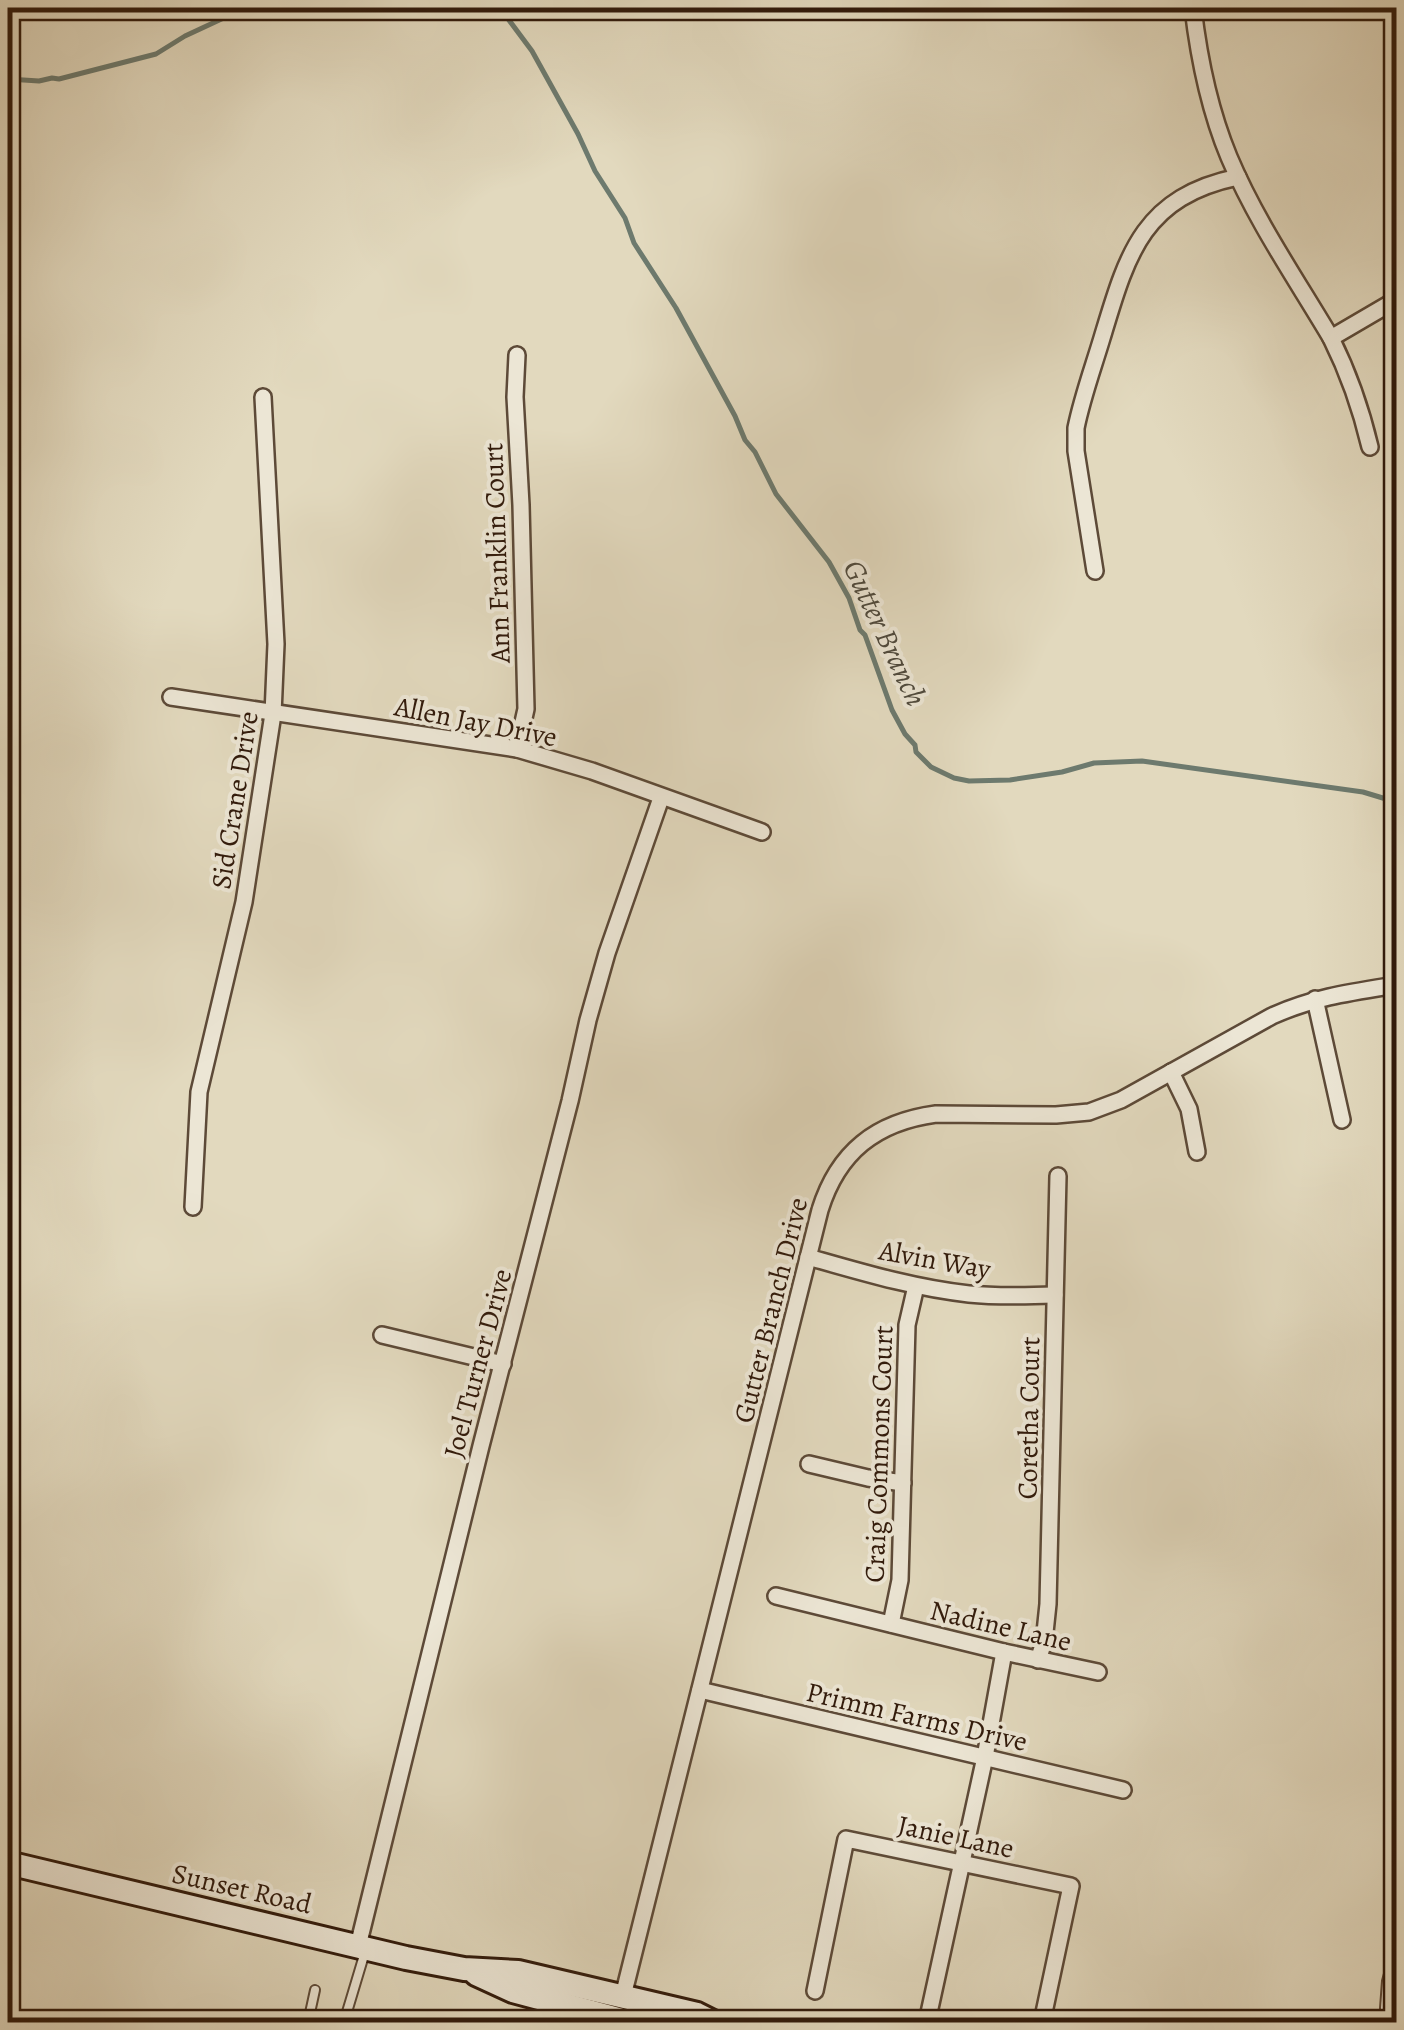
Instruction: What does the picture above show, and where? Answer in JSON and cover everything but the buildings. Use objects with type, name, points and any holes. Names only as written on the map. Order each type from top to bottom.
[{"type":"main road","name":"Sunset Road","points":[[8,1863],[464,1969],[518,1972],[697,2014],[713,2022]]},
{"type":"main road","name":"Sunset Road","points":[[464,1969],[513,1991],[629,2022]]},
{"type":"street","points":[[1193,8],[1210,102],[1220,132],[1238,176],[1331,338],[1352,386],[1370,447]]},
{"type":"street","points":[[1095,571],[1076,451],[1076,428],[1125,264],[1152,223],[1176,201],[1206,185],[1238,176]]},
{"type":"street","points":[[1331,338],[1396,300]]},
{"type":"street","name":"Ann Franklin Court","points":[[517,355],[515,398],[526,709],[517,749]]},
{"type":"street","name":"Sid Crane Drive","points":[[193,1207],[199,1092],[244,902],[273,714],[276,644],[263,397]]},
{"type":"street","name":"Allen Jay Drive","points":[[171,697],[517,749],[762,832]]},
{"type":"street","name":"Joel Turner Drive","points":[[362,1947],[592,1003],[661,798]]},
{"type":"street","name":"Gutter Branch Drive","points":[[623,1996],[820,1210],[832,1180],[850,1154],[875,1133],[916,1116],[1089,1112],[1120,1100],[1272,1016],[1315,999],[1396,985]]},
{"type":"street","points":[[1315,999],[1342,1120]]},
{"type":"street","points":[[1171,1072],[1188,1110],[1197,1152]]},
{"type":"street","name":"Coretha Court","points":[[1038,1660],[1048,1604],[1058,1176]]},
{"type":"street","name":"Alvin Way","points":[[808,1257],[916,1286],[999,1296],[1055,1295]]},
{"type":"street","name":"Craig Commons Court","points":[[890,1624],[900,1580],[907,1325],[916,1286]]},
{"type":"street","points":[[382,1335],[503,1364]]},
{"type":"street","points":[[809,1464],[903,1483]]},
{"type":"street","name":"Nadine Lane","points":[[776,1596],[1098,1672]]},
{"type":"street","points":[[927,2022],[1004,1652]]},
{"type":"street","name":"Primm Farms Drive","points":[[700,1690],[1124,1790]]},
{"type":"street","name":"Janie Lane","points":[[815,1992],[846,1839],[1070,1886],[1042,2022]]},
{"type":"lane","points":[[344,2022],[362,1947]]},
{"type":"lane","points":[[1384,2022],[1386,1981],[1396,1949]]},
{"type":"lane","points":[[308,2022],[315,1990]]},
{"type":"waterway","name":"Gutter Branch","points":[[8,79],[59,79],[156,54],[237,8]]},
{"type":"waterway","name":"Gutter Branch","points":[[500,8],[532,51],[595,171],[625,218],[634,243],[676,308],[776,494],[829,562],[865,635],[892,710],[916,752],[931,767],[969,781],[1010,780],[1094,763],[1142,761],[1363,792],[1396,802]]}]
